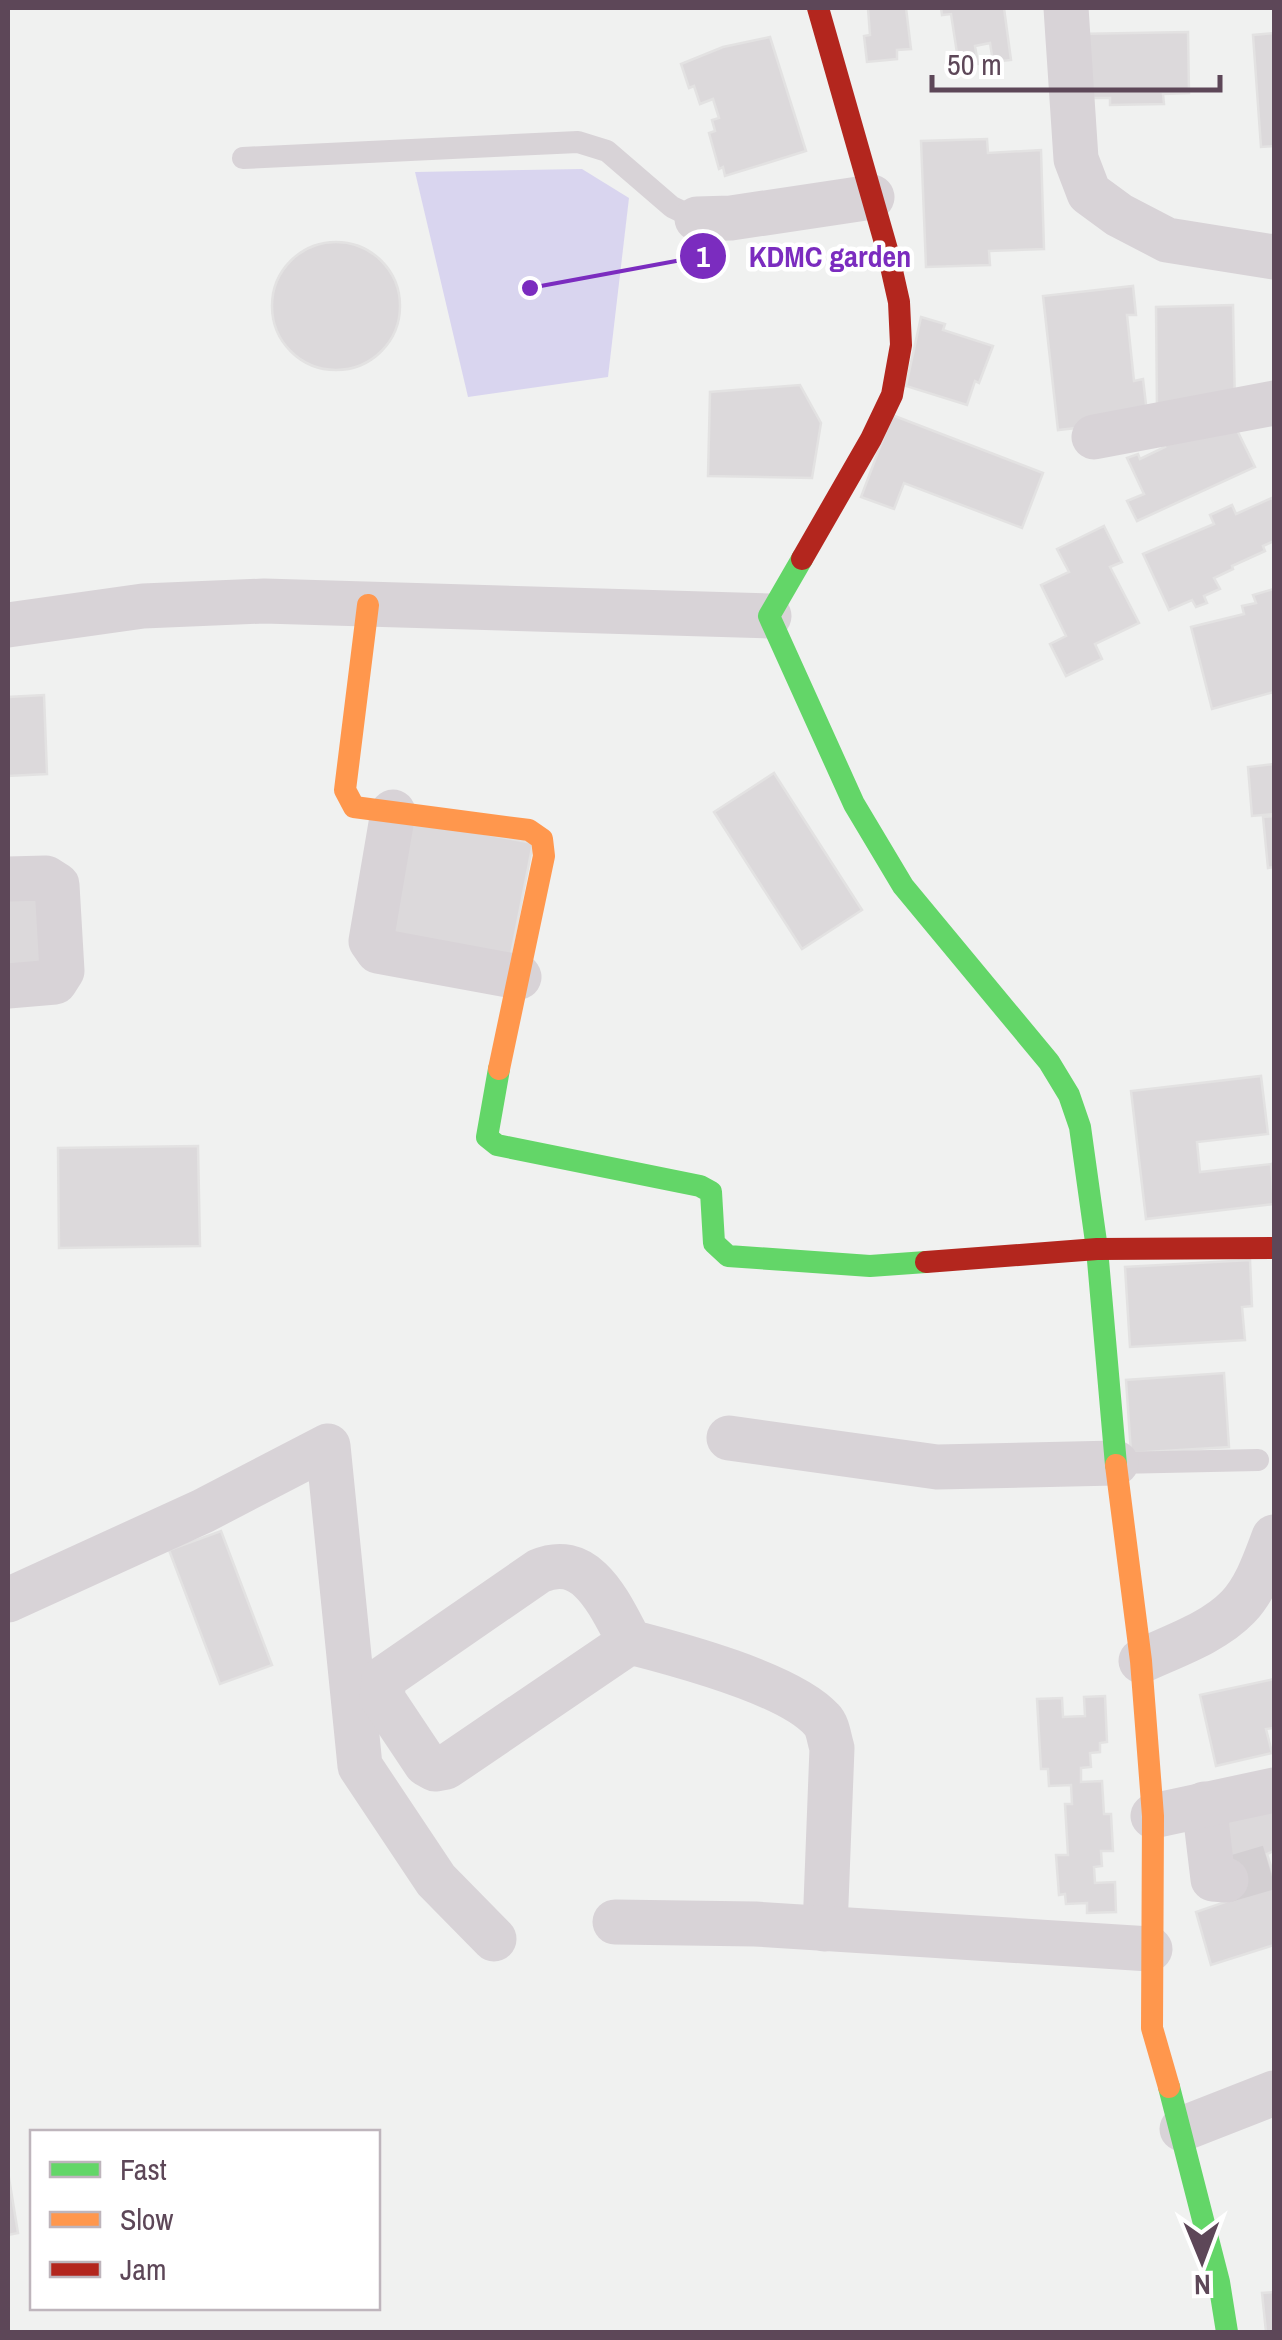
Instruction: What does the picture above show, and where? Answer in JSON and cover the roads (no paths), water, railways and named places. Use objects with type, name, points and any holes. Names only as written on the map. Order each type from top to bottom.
[{"type":"street","points":[[769,616],[872,439],[892,395],[901,346],[899,302],[818,8]]},
{"type":"street","points":[[1066,8],[1076,159],[1090,193],[1119,215],[1167,240],[1274,257]]},
{"type":"street","points":[[697,219],[731,218],[872,197]]},
{"type":"street","points":[[1094,437],[1274,403]]},
{"type":"street","points":[[8,625],[143,606],[264,602],[769,616]]},
{"type":"street","points":[[368,605],[345,790],[348,802],[354,807],[529,830],[542,839],[544,856],[488,1137],[497,1145],[700,1186],[711,1192],[715,1202],[710,1240],[716,1251],[728,1256],[870,1266],[1097,1250],[1274,1248]]},
{"type":"street","points":[[769,616],[854,804],[904,886],[1050,1062],[1070,1095],[1080,1127],[1097,1250],[1154,1816],[1152,2028],[1182,2129],[1227,2332]]},
{"type":"street","points":[[393,812],[373,947],[518,977]]},
{"type":"street","points":[[8,879],[46,878],[57,885],[62,971],[55,982],[8,986]]},
{"type":"street","points":[[729,1438],[936,1467],[1116,1463]]},
{"type":"street","points":[[8,1600],[202,1511],[328,1446],[360,1766],[436,1880],[494,1939]]},
{"type":"street","points":[[1141,1661],[1206,1631],[1238,1607],[1256,1580],[1274,1538]]},
{"type":"street","points":[[630,1642],[446,1767],[435,1769],[426,1764],[382,1698],[384,1678],[539,1571],[556,1564],[575,1566],[587,1575],[630,1642],[724,1668],[800,1702],[825,1722],[832,1748],[825,1929]]},
{"type":"street","points":[[1154,1816],[1274,1790]]},
{"type":"street","points":[[1204,1804],[1213,1879],[1226,1880]]},
{"type":"street","points":[[615,1922],[825,1929],[1150,1949]]},
{"type":"street","points":[[1182,2129],[1274,2093]]},
{"type":"lane","points":[[243,158],[578,142],[607,151],[672,207],[697,219]]},
{"type":"lane","points":[[1116,1463],[1258,1460]]},
{"type":"tunnel","points":[[1226,1880],[1274,1866]]},
{"type":"place","name":"KDMC garden","points":[[530,288]]}]
